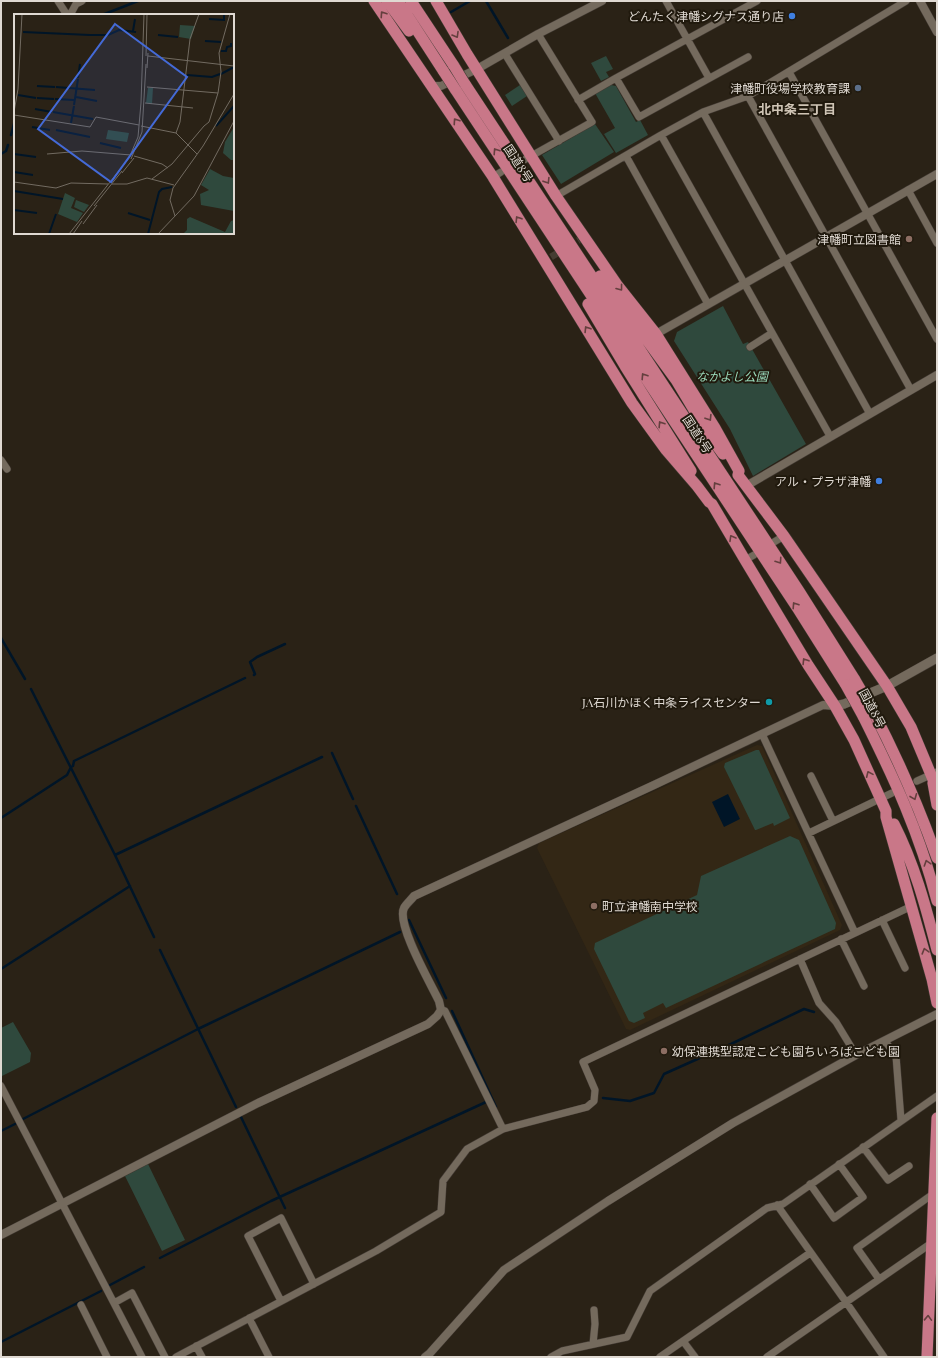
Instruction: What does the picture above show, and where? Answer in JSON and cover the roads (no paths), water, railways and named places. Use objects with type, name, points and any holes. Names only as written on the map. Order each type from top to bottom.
[{"type":"highway","points":[[374,1],[433,86],[520,199],[582,293],[625,366],[712,504],[749,558],[808,665],[835,706],[854,740],[880,799],[908,853],[937,950]]},
{"type":"highway","points":[[388,1],[414,36],[441,56]]},
{"type":"highway","name":"国道8号","points":[[398,1],[441,56]]},
{"type":"highway","name":"国道8号","points":[[410,1],[460,87],[567,238],[803,597],[868,713],[893,751],[910,788],[937,858]]},
{"type":"highway","points":[[418,1],[435,27],[441,56]]},
{"type":"highway","points":[[436,1],[528,158],[556,196],[582,238],[653,336],[715,428],[739,471],[738,475]]},
{"type":"highway","name":"国道8号","points":[[460,87],[500,172],[798,609],[850,682]]},
{"type":"highway","points":[[500,172],[548,259],[611,360],[650,428],[712,504]]},
{"type":"highway","points":[[567,238],[590,263],[668,369],[709,435],[746,486],[779,539],[887,686],[910,728],[934,780],[937,805]]},
{"type":"highway","name":"国道8号","points":[[868,713],[915,828],[937,901]]},
{"type":"highway","points":[[886,811],[886,817],[912,906],[937,1002]]},
{"type":"highway","points":[[927,1357],[934,1241],[933,1194],[937,1118]]},
{"type":"main road","points":[[835,706],[844,704],[887,686],[937,658]]},
{"type":"street","points":[[58,1],[66,14]]},
{"type":"street","points":[[71,14],[76,4],[82,1]]},
{"type":"street","points":[[433,86],[441,86],[477,69],[538,34],[602,1]]},
{"type":"street","points":[[666,1],[709,78]]},
{"type":"street","points":[[578,100],[757,1]]},
{"type":"street","points":[[556,196],[703,112],[748,96],[906,1]]},
{"type":"street","points":[[920,1],[937,32]]},
{"type":"street","points":[[528,158],[592,122],[538,34]]},
{"type":"street","points":[[505,54],[559,141]]},
{"type":"street","points":[[616,78],[639,117],[748,56]]},
{"type":"street","points":[[789,72],[937,339]]},
{"type":"street","points":[[748,96],[911,390]]},
{"type":"street","points":[[703,112],[870,414]]},
{"type":"street","points":[[661,135],[830,436]]},
{"type":"street","points":[[626,156],[708,304]]},
{"type":"street","points":[[653,336],[937,174]]},
{"type":"street","points":[[908,190],[937,243]]},
{"type":"street","points":[[750,347],[772,333]]},
{"type":"street","points":[[746,486],[937,375]]},
{"type":"street","points":[[1,460],[7,469]]},
{"type":"street","points":[[1,1235],[258,1103],[428,1024],[441,1010],[439,1001],[406,934],[402,918],[403,908],[414,896],[822,705],[835,706]]},
{"type":"street","points":[[762,734],[855,933]]},
{"type":"street","points":[[812,776],[832,821]]},
{"type":"street","points":[[917,781],[934,780]]},
{"type":"street","points":[[809,833],[892,793]]},
{"type":"street","points":[[176,1357],[314,1284],[441,1212],[443,1181],[467,1149],[503,1129],[587,1107],[594,1100],[595,1090],[583,1062],[912,906]]},
{"type":"street","points":[[882,920],[906,968]]},
{"type":"street","points":[[841,939],[864,986]]},
{"type":"street","points":[[800,959],[819,1004],[836,1022],[856,1055]]},
{"type":"street","points":[[441,1010],[445,1011],[503,1129]]},
{"type":"street","points":[[425,1357],[504,1270],[608,1201],[734,1123],[856,1055],[937,1014]]},
{"type":"street","points":[[885,1041],[896,1056],[901,1120]]},
{"type":"street","points":[[1,1086],[142,1357]]},
{"type":"street","points":[[551,1357],[562,1351],[627,1337],[650,1291],[767,1208],[783,1204],[937,1096]]},
{"type":"street","points":[[863,1147],[888,1180],[909,1166]]},
{"type":"street","points":[[810,1184],[834,1218],[863,1197],[839,1164]]},
{"type":"street","points":[[879,1279],[857,1248],[933,1194]]},
{"type":"street","points":[[777,1205],[884,1357]]},
{"type":"street","points":[[281,1301],[248,1236],[281,1218],[314,1284]]},
{"type":"street","points":[[767,1357],[934,1241]]},
{"type":"street","points":[[660,1357],[810,1253]]},
{"type":"street","points":[[114,1303],[132,1293],[165,1357]]},
{"type":"street","points":[[81,1305],[107,1357]]},
{"type":"street","points":[[593,1344],[595,1324],[594,1310]]},
{"type":"street","points":[[249,1318],[269,1357]]},
{"type":"street","points":[[683,1341],[695,1357]]},
{"type":"street","points":[[196,1346],[202,1357]]},
{"type":"water","points":[[728,794],[740,819],[724,827],[712,802]]},
{"type":"waterway","points":[[105,14],[138,1]]},
{"type":"waterway","points":[[451,12],[470,1]]},
{"type":"waterway","points":[[486,1],[508,38]]},
{"type":"waterway","points":[[11,135],[14,124]]},
{"type":"waterway","points":[[1,154],[6,151],[8,145]]},
{"type":"waterway","points":[[1,638],[25,679]]},
{"type":"waterway","points":[[254,675],[255,674],[250,662],[257,657],[285,644]]},
{"type":"waterway","points":[[1,818],[67,775],[73,766],[74,761],[245,678]]},
{"type":"waterway","points":[[31,689],[115,855],[154,937]]},
{"type":"waterway","points":[[332,753],[353,799]]},
{"type":"waterway","points":[[115,855],[322,757]]},
{"type":"waterway","points":[[356,806],[397,894]]},
{"type":"waterway","points":[[1,969],[130,886]]},
{"type":"waterway","points":[[409,920],[446,998]]},
{"type":"waterway","points":[[23,1119],[198,1029],[400,932]]},
{"type":"waterway","points":[[160,950],[236,1107]]},
{"type":"waterway","points":[[603,1098],[630,1101],[654,1093],[664,1074],[804,1009],[814,1012]]},
{"type":"waterway","points":[[452,1011],[496,1107]]},
{"type":"waterway","points":[[160,1258],[271,1201],[486,1102]]},
{"type":"waterway","points":[[241,1117],[285,1208]]},
{"type":"waterway","points":[[1,1131],[15,1124]]},
{"type":"waterway","points":[[110,1285],[144,1267]]},
{"type":"waterway","points":[[1,1342],[101,1291]]},
{"type":"tunnel","points":[[551,257],[579,240]]},
{"type":"place","name":"どんたく津幡シグナス通り店","points":[[792,16]]},
{"type":"place","name":"津幡町役場学校教育課","points":[[858,88]]},
{"type":"place","name":"津幡町立図書館","points":[[909,239]]},
{"type":"place","name":"アル・プラザ津幡","points":[[879,481]]},
{"type":"place","name":"JA石川かほく中条ライスセンター","points":[[769,702]]},
{"type":"place","name":"町立津幡南中学校","points":[[594,906]]},
{"type":"place","name":"幼保連携型認定こども園ちいろばこども園","points":[[664,1051]]},
{"type":"district","name":"北中条三丁目","points":[[797,108]]},
{"type":"park label","name":"なかよし公園","points":[[732,376]]}]
